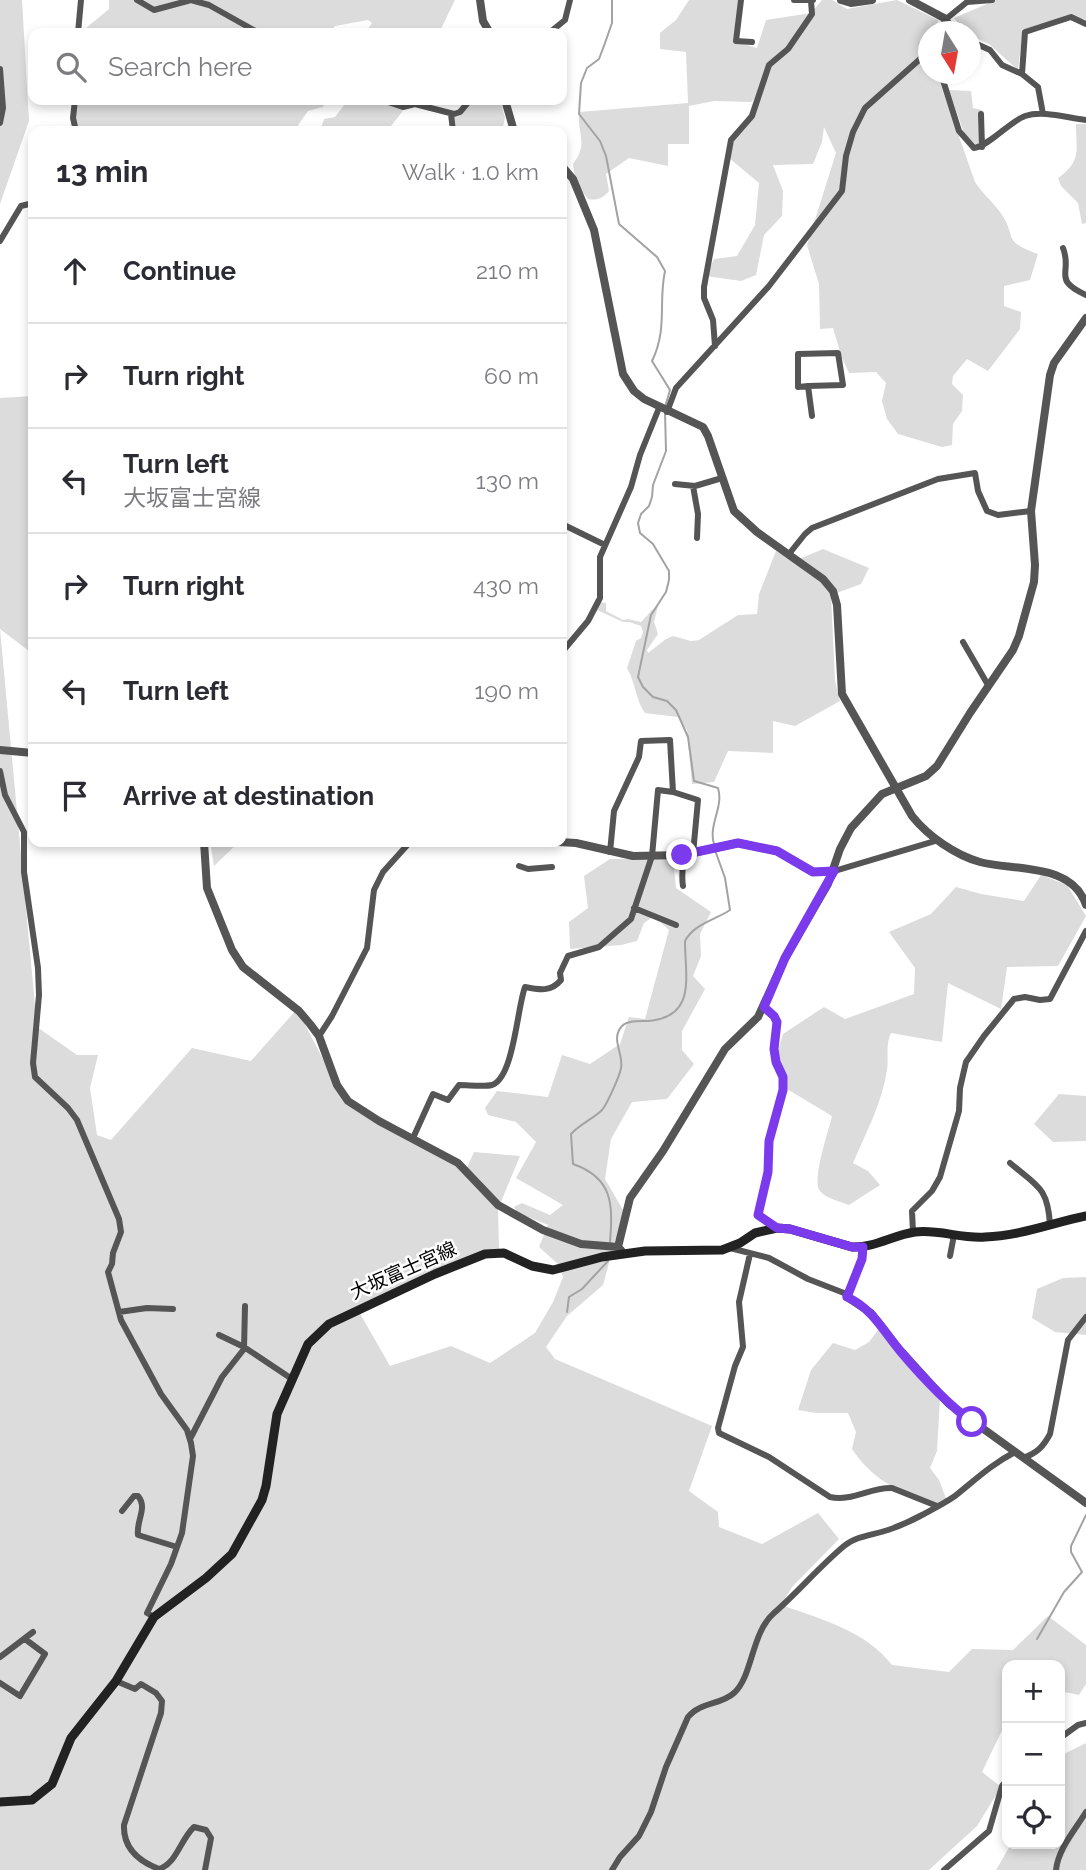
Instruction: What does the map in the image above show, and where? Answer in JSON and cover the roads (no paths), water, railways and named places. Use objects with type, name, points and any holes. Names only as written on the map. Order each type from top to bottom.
[{"type":"main road","points":[[777,1228],[790,1229],[852,1247],[863,1247],[913,1232],[999,1236],[1086,1216]]},
{"type":"main road","name":"大坂富士宮線","points":[[0,1802],[32,1800],[52,1784],[71,1738],[116,1681],[153,1617],[222,1565],[242,1538],[262,1500],[266,1486],[276,1414],[308,1344],[329,1324],[485,1254],[504,1253],[531,1266],[553,1270],[603,1257],[616,1250],[710,1252],[730,1248],[755,1233],[777,1228]]},
{"type":"street","points":[[78,28],[81,0]]},
{"type":"street","points":[[137,0],[154,10],[191,0],[209,5],[250,28]]},
{"type":"street","points":[[480,0],[483,21],[487,28]]},
{"type":"street","points":[[555,28],[565,20],[570,0]]},
{"type":"street","points":[[741,0],[736,41],[752,42]]},
{"type":"street","points":[[715,346],[713,320],[704,298],[704,287],[731,140],[752,116],[769,65],[788,49],[812,14],[812,1],[794,0]]},
{"type":"street","points":[[841,0],[851,3],[872,0]]},
{"type":"street","points":[[910,0],[946,19],[967,1],[992,0]]},
{"type":"street","points":[[1022,74],[1025,32],[1071,18],[1086,24]]},
{"type":"street","points":[[981,46],[990,50],[1002,65],[1022,74],[1038,87],[1043,114]]},
{"type":"street","points":[[567,646],[588,621],[600,598],[600,557],[631,487],[640,455],[676,388],[769,286],[842,191],[846,156],[853,132],[865,108],[918,62]]},
{"type":"street","points":[[0,69],[3,108],[0,123]]},
{"type":"street","points":[[944,84],[959,131],[974,148],[982,147],[991,137],[1025,116],[1043,114],[1086,120]]},
{"type":"street","points":[[74,105],[75,126]]},
{"type":"street","points":[[419,105],[451,114],[460,112],[466,105]]},
{"type":"street","points":[[506,105],[513,126]]},
{"type":"street","points":[[451,114],[452,126]]},
{"type":"street","points":[[981,114],[982,147]]},
{"type":"street","points":[[567,172],[573,179],[594,230],[623,374],[634,391],[663,410],[703,427],[734,511],[757,532],[824,579],[833,591],[837,605],[842,694],[912,816],[925,831],[960,854],[983,863],[1048,872],[1069,884],[1085,900]]},
{"type":"street","points":[[0,241],[21,206],[28,204]]},
{"type":"street","points":[[1063,248],[1067,257],[1064,269],[1066,281],[1073,289],[1086,295]]},
{"type":"street","points":[[204,847],[207,888],[232,950],[243,967],[299,1011],[319,1037],[337,1085],[348,1101],[379,1121],[458,1163],[498,1205],[521,1218],[543,1230],[580,1244],[616,1250],[630,1198],[663,1152],[725,1048],[752,1026],[764,1007],[785,958],[834,871],[840,849],[851,828],[881,794],[926,776],[937,766],[1013,650],[1034,582],[1031,511],[1050,375],[1054,363],[1086,318]]},
{"type":"street","points":[[838,353],[842,385],[808,386],[798,387],[798,354],[838,353]]},
{"type":"street","points":[[808,386],[812,416]]},
{"type":"street","points":[[789,554],[812,528],[938,479],[975,473],[978,491],[987,511],[998,515],[1031,511]]},
{"type":"street","points":[[675,484],[693,486],[722,478]]},
{"type":"street","points":[[693,486],[698,514],[696,538]]},
{"type":"street","points":[[567,526],[605,545]]},
{"type":"street","points":[[963,642],[988,685]]},
{"type":"street","points":[[610,852],[614,811],[639,757],[641,741],[670,740],[673,792]]},
{"type":"street","points":[[0,750],[28,753]]},
{"type":"street","points":[[0,771],[5,795],[24,832],[24,872],[38,968],[33,1063],[35,1076],[68,1108],[76,1120],[119,1219],[121,1232],[108,1272],[119,1312],[136,1351],[161,1394],[187,1430],[190,1439],[193,1456],[182,1533],[147,1613],[153,1617]]},
{"type":"street","points":[[413,1138],[433,1094],[448,1100],[458,1086],[490,1085],[498,1082],[509,1061],[518,1008],[525,987],[547,990],[557,985],[568,956],[599,947],[631,919],[652,856],[658,790],[698,800],[693,854]]},
{"type":"street","points":[[567,842],[633,856],[693,854],[738,843],[777,851],[813,872],[834,871],[939,840]]},
{"type":"street","points":[[319,1037],[367,948],[373,890],[383,872],[406,847]]},
{"type":"street","points":[[682,855],[685,870],[683,886]]},
{"type":"street","points":[[519,866],[528,869],[552,867]]},
{"type":"street","points":[[635,908],[676,925]]},
{"type":"street","points":[[913,1232],[912,1211],[932,1191],[940,1177],[950,1145],[959,1111],[960,1088],[966,1062],[1014,999],[1050,999],[1086,931]]},
{"type":"street","points":[[764,1007],[777,1022],[774,1049],[783,1077],[783,1090],[769,1141],[768,1172],[758,1215],[777,1228]]},
{"type":"street","points":[[1010,1163],[1045,1193],[1049,1203],[1050,1225]]},
{"type":"street","points":[[950,1256],[954,1235]]},
{"type":"street","points":[[847,1297],[862,1259],[863,1247]]},
{"type":"street","points":[[730,1248],[769,1258],[808,1279],[844,1293],[871,1313],[948,1404],[1086,1503]]},
{"type":"street","points":[[750,1254],[739,1302],[743,1347],[718,1428],[719,1433],[769,1457],[830,1497],[841,1500],[892,1488],[937,1506]]},
{"type":"street","points":[[190,1439],[222,1377],[244,1347],[245,1306]]},
{"type":"street","points":[[119,1312],[147,1308],[173,1309]]},
{"type":"street","points":[[1023,1458],[1044,1446],[1050,1434],[1068,1340],[1086,1317]]},
{"type":"street","points":[[219,1335],[244,1347],[292,1379]]},
{"type":"street","points":[[612,1870],[639,1836],[651,1812],[666,1766],[688,1717],[699,1707],[733,1694],[745,1675],[758,1639],[775,1612],[787,1604],[844,1546],[904,1524],[952,1498],[990,1466],[1015,1452]]},
{"type":"street","points":[[122,1511],[134,1496],[138,1496],[143,1507],[138,1521],[138,1535],[177,1547]]},
{"type":"street","points":[[0,1657],[33,1632]]},
{"type":"street","points":[[0,1684],[20,1696],[45,1654],[25,1639]]},
{"type":"street","points":[[116,1681],[135,1689],[141,1684],[156,1693],[162,1701],[161,1713],[124,1825],[124,1838],[130,1850],[159,1869],[169,1864],[184,1838],[194,1828],[206,1830],[211,1838],[205,1870]]},
{"type":"street","points":[[1065,1734],[1078,1725],[1086,1724]]},
{"type":"street","points":[[944,1870],[989,1831],[1002,1786]]},
{"type":"street","points":[[1056,1870],[1057,1862],[1086,1812]]},
{"type":"waterway","points":[[612,0],[612,23],[605,43],[599,59],[587,68],[581,83],[579,114],[600,141],[606,156],[619,224],[657,257],[665,271],[660,338],[652,361],[670,390],[665,407]]},
{"type":"waterway","points":[[665,412],[666,451],[653,485],[649,506],[641,514],[638,523],[640,533],[653,544],[669,571],[669,580],[666,592],[651,615],[638,677],[653,697],[667,701],[676,710],[688,737],[694,781],[718,788],[714,844]]},
{"type":"waterway","points":[[610,1242],[608,1194],[596,1177],[573,1164],[571,1134],[606,1104],[621,1068],[617,1036],[622,1026],[631,1022],[664,1018],[674,1012],[685,993],[685,941],[699,926],[730,910],[725,878],[715,850]]},
{"type":"waterway","points":[[567,1312],[569,1297],[582,1289],[608,1261]]},
{"type":"waterway","points":[[1037,1639],[1064,1592],[1082,1572],[1071,1552],[1071,1546],[1086,1515]]}]
